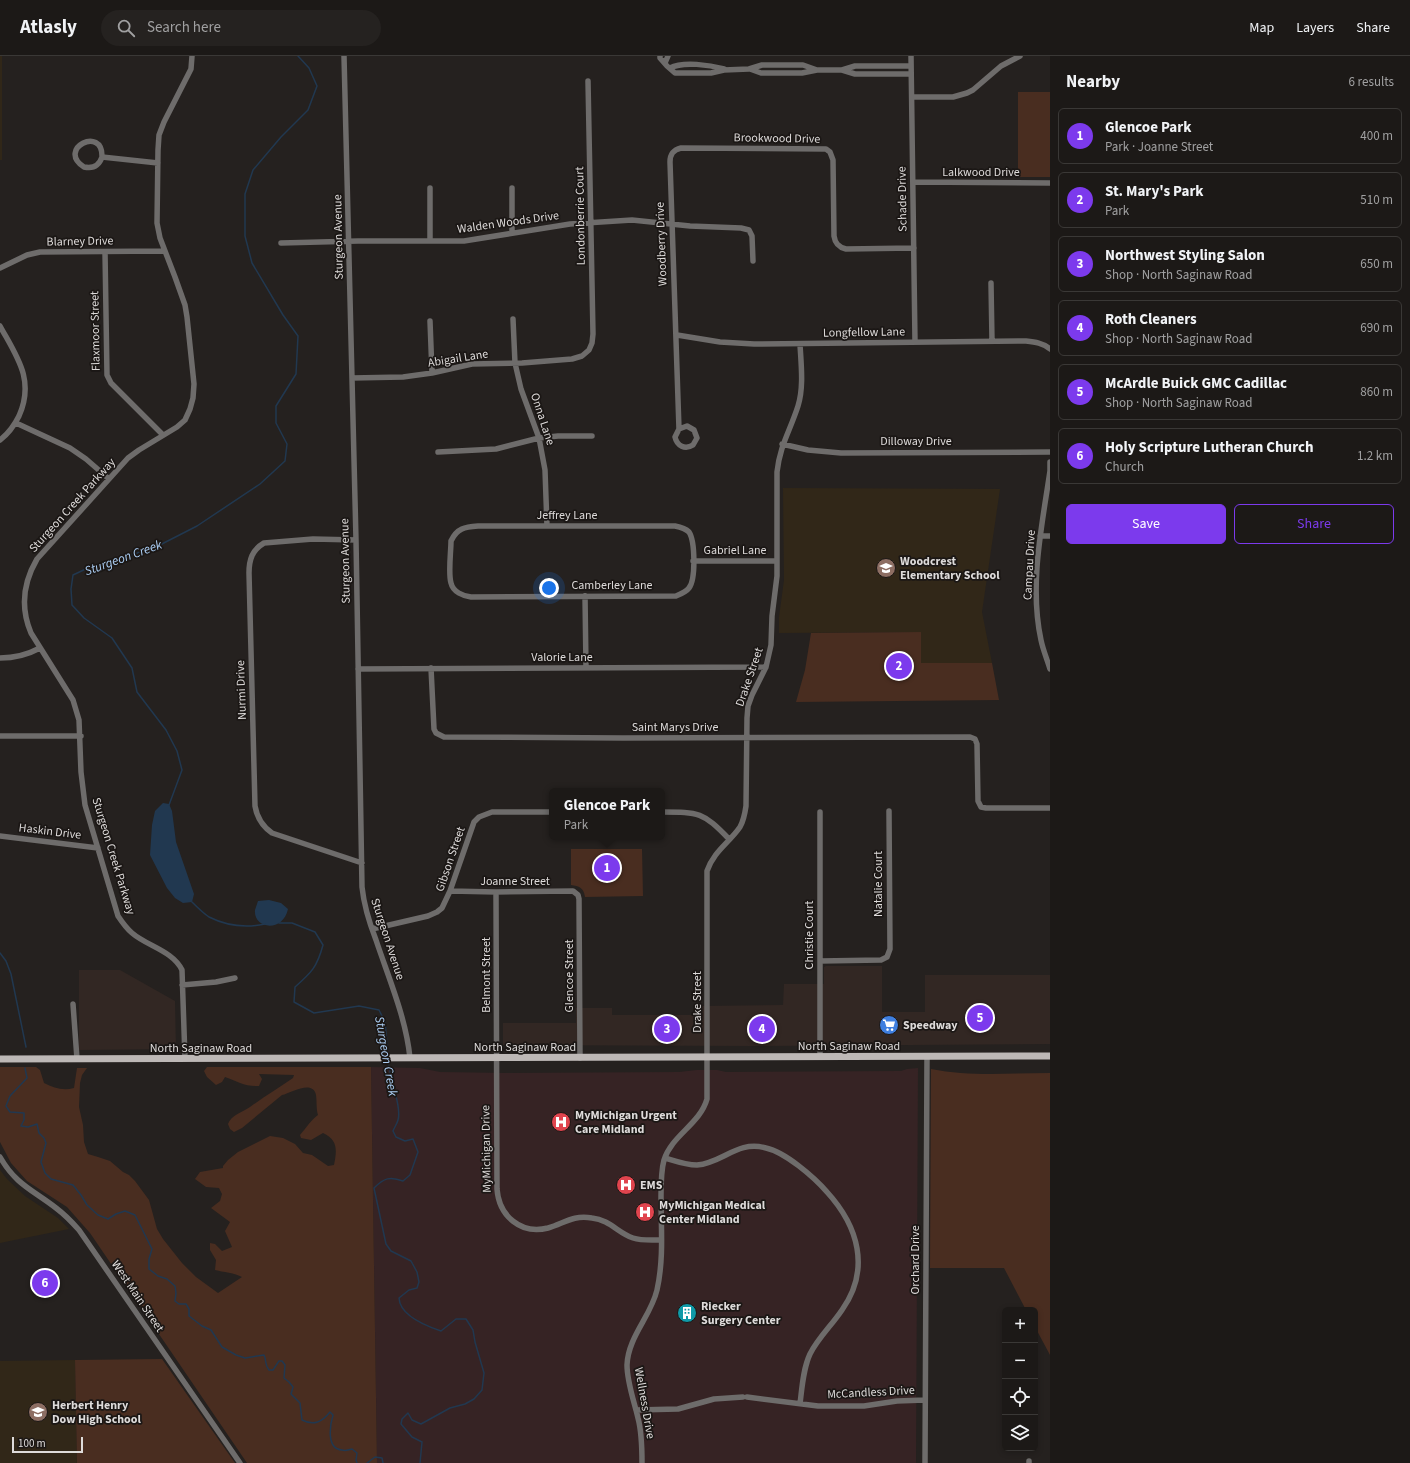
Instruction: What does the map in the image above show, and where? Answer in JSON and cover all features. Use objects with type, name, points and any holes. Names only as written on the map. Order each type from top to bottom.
[{"type":"main road","name":"North Saginaw Road","points":[[0,1059],[1050,1056]]},
{"type":"street","name":"Sturgeon Creek Parkway","points":[[185,1059],[182,970],[171,957],[133,934],[124,926],[118,916],[85,805],[81,772],[81,736],[78,716],[73,700],[31,633],[25,615],[24,602],[25,586],[37,559],[128,458],[185,420],[190,409],[193,398],[194,384],[187,316],[185,305],[164,251],[157,223],[159,135],[164,121],[191,69],[192,56]]},
{"type":"street","name":"Sturgeon Avenue","points":[[344,56],[363,902],[405,1026],[410,1058]]},
{"type":"street","points":[[660,56],[660,58],[675,72],[711,73],[724,70],[749,69],[761,73],[802,74],[817,70],[842,70],[855,66],[911,66]]},
{"type":"street","points":[[665,63],[668,56]]},
{"type":"street","name":"Schade Drive","points":[[911,56],[915,342]]},
{"type":"street","points":[[912,97],[953,96],[967,93],[973,90],[1001,66],[1020,56]]},
{"type":"street","points":[[842,70],[855,74],[911,74]]},
{"type":"street","name":"Londonberrie Court","points":[[588,81],[594,334],[589,350]]},
{"type":"street","points":[[84,142],[94,142],[102,149],[102,157],[98,164],[94,167],[84,167],[76,160],[76,149],[79,144],[84,142]]},
{"type":"street","name":"Brookwood Drive","points":[[672,153],[676,149],[681,148],[826,149],[830,152],[833,160],[834,236],[835,241],[839,246],[846,248],[914,248]]},
{"type":"street","name":"Woodberry Drive","points":[[672,153],[670,157],[671,224],[677,335],[679,429]]},
{"type":"street","points":[[102,157],[158,163]]},
{"type":"street","name":"Lalkwood Drive","points":[[913,182],[1050,183]]},
{"type":"street","points":[[430,188],[430,241]]},
{"type":"street","points":[[512,188],[512,232]]},
{"type":"street","name":"Walden Woods Drive","points":[[281,243],[464,241],[512,232],[592,222],[632,220],[690,226],[740,228],[749,230],[752,236],[753,261]]},
{"type":"street","name":"Blarney Drive","points":[[0,268],[27,255],[40,252],[164,251]]},
{"type":"street","name":"Flaxmoor Street","points":[[105,252],[107,375],[111,383],[163,435]]},
{"type":"street","points":[[990,283],[992,341]]},
{"type":"street","name":"Onna Lane","points":[[513,319],[515,363],[521,389],[539,438],[545,470],[547,526]]},
{"type":"street","points":[[430,321],[432,373]]},
{"type":"street","points":[[0,326],[20,362],[25,380],[25,399],[16,423],[0,440]]},
{"type":"street","name":"Longfellow Lane","points":[[677,335],[734,343],[800,344],[992,341],[1038,343],[1047,346],[1050,349]]},
{"type":"street","name":"Drake Street","points":[[708,1058],[707,871],[714,857],[745,818],[748,706],[766,667],[771,646],[772,616],[776,586],[778,457],[798,406],[801,387],[800,344]]},
{"type":"street","name":"Abigail Lane","points":[[352,378],[403,377],[432,373],[472,364],[515,363],[572,358],[582,356],[589,350]]},
{"type":"street","points":[[16,423],[70,448],[110,478]]},
{"type":"street","points":[[438,452],[496,449],[539,438],[558,436],[592,436]]},
{"type":"street","name":"Dilloway Drive","points":[[782,444],[808,450],[841,453],[1050,452]]},
{"type":"street","name":"Campau Drive","points":[[1050,462],[1050,471],[1040,536],[1037,574],[1037,598],[1041,640],[1050,669]]},
{"type":"street","name":"Jeffrey Lane","points":[[450,571],[451,541],[454,535],[465,527],[478,526],[675,526],[683,528],[688,532],[692,539],[693,561]]},
{"type":"street","points":[[1040,536],[1050,536]]},
{"type":"street","name":"Nurmi Drive","points":[[356,540],[313,539],[264,543],[257,547],[253,553],[249,562],[249,573],[256,816],[266,829],[272,833],[362,863]]},
{"type":"street","name":"Gabriel Lane","points":[[693,561],[776,561]]},
{"type":"street","name":"Camberley Lane","points":[[450,571],[453,588],[463,596],[471,598],[676,596],[688,589],[692,583],[693,561]]},
{"type":"street","points":[[585,596],[586,668]]},
{"type":"street","points":[[0,658],[19,657],[40,648]]},
{"type":"street","name":"Valorie Lane","points":[[358,669],[766,667]]},
{"type":"street","name":"Saint Marys Drive","points":[[431,668],[434,729],[436,733],[444,737],[964,736],[975,739],[978,744],[978,802],[981,807],[1050,808]]},
{"type":"street","points":[[0,736],[81,736]]},
{"type":"street","name":"Natalie Court","points":[[820,961],[881,960],[887,957],[890,949],[889,811]]},
{"type":"street","name":"Gibson Street","points":[[372,929],[428,916],[442,908],[450,892],[474,822],[479,817],[492,812],[549,812]]},
{"type":"street","points":[[665,812],[698,814],[712,822],[729,839]]},
{"type":"street","name":"Christie Court","points":[[820,812],[820,1057]]},
{"type":"street","name":"Haskin Drive","points":[[0,836],[98,848]]},
{"type":"street","name":"Joanne Street","points":[[450,892],[573,891],[578,895]]},
{"type":"street","name":"Belmont Street","points":[[496,892],[496,1058]]},
{"type":"street","name":"Glencoe Street","points":[[578,895],[580,1058]]},
{"type":"street","points":[[182,985],[216,982],[235,978]]},
{"type":"street","points":[[73,1004],[77,1059]]},
{"type":"street","name":"Orchard Drive","points":[[925,1463],[927,1057]]},
{"type":"street","name":"MyMichigan Drive","points":[[496,1058],[497,1189],[501,1208],[507,1216],[522,1226],[535,1229],[547,1228],[574,1218],[594,1218],[608,1223],[639,1240],[660,1240]]},
{"type":"street","name":"Wellness Drive","points":[[642,1463],[641,1436],[628,1376],[628,1360],[631,1346],[650,1312],[660,1275],[662,1174],[665,1158],[674,1142],[698,1118],[705,1107],[708,1092],[708,1058]]},
{"type":"street","points":[[665,1158],[680,1163],[697,1165],[709,1162],[744,1147],[759,1146],[772,1150],[784,1156],[817,1182],[835,1201],[849,1222],[857,1248],[858,1265],[856,1279],[848,1301],[816,1344],[809,1357],[803,1380],[800,1404]]},
{"type":"street","name":"West Main Street","points":[[0,1158],[8,1170],[23,1185],[57,1208],[79,1230],[240,1463]]},
{"type":"street","name":"McCandless Drive","points":[[636,1410],[678,1409],[714,1399],[745,1397],[818,1406],[864,1406],[897,1401],[925,1400]]},
{"type":"shaded area","points":[[0,56],[2,56],[2,160],[0,160]]},
{"type":"shaded area","points":[[1018,92],[1050,92],[1050,177],[1018,177]]},
{"type":"shaded area","name":"Woodcrest Elementary School","points":[[783,488],[1000,489],[982,612],[992,663],[920,663],[920,632],[779,633],[779,617],[784,580]]},
{"type":"shaded area","points":[[921,632],[921,663],[992,663],[999,700],[796,702],[805,670],[811,633]]},
{"type":"shaded area","points":[[571,849],[642,849],[643,896],[585,897],[584,891],[581,888],[571,885]]},
{"type":"shaded area","points":[[882,966],[882,1012],[925,1012],[925,975],[1050,975],[1050,1044],[749,1046],[503,1045],[503,1023],[576,1023],[576,1008],[612,1008],[612,1015],[701,1015],[701,1006],[783,1005],[784,984],[824,984],[824,967]]},
{"type":"shaded area","points":[[79,970],[120,970],[175,1001],[176,1049],[79,1050]]},
{"type":"shaded area","points":[[0,1067],[36,1067],[40,1070],[44,1083],[55,1088],[62,1089],[74,1088],[77,1068],[87,1068],[82,1075],[80,1083],[79,1107],[83,1125],[84,1142],[88,1154],[110,1161],[135,1181],[149,1200],[157,1229],[163,1239],[182,1263],[196,1277],[218,1293],[242,1277],[215,1270],[216,1260],[210,1250],[210,1243],[215,1244],[222,1251],[232,1247],[225,1231],[230,1222],[211,1208],[220,1201],[222,1194],[219,1188],[206,1187],[195,1179],[200,1172],[223,1168],[228,1160],[238,1152],[270,1136],[283,1138],[295,1144],[303,1153],[312,1155],[328,1166],[334,1165],[336,1150],[334,1142],[323,1133],[311,1140],[301,1138],[300,1135],[318,1115],[314,1090],[306,1087],[282,1095],[242,1128],[234,1132],[230,1129],[228,1124],[232,1118],[293,1078],[294,1075],[259,1074],[262,1079],[259,1086],[245,1085],[225,1077],[222,1082],[216,1085],[207,1077],[204,1071],[207,1067],[371,1067],[377,1463],[247,1463],[90,1233],[67,1207],[27,1181],[11,1163],[0,1142]]},
{"type":"shaded area","name":"MyMichigan Medical Center Midland","points":[[371,1067],[420,1068],[440,1072],[507,1073],[679,1072],[697,1070],[717,1070],[726,1072],[901,1071],[918,1068],[916,1463],[377,1463]]},
{"type":"shaded area","points":[[931,1069],[976,1074],[1050,1073],[1050,1355],[1038,1333],[1038,1307],[1024,1307],[1004,1268],[930,1268]]},
{"type":"shaded area","points":[[0,1170],[25,1196],[58,1218],[69,1229],[0,1243]]},
{"type":"shaded area","points":[[162,1359],[235,1463],[77,1463],[75,1360]]},
{"type":"shaded area","name":"Herbert Henry Dow High School","points":[[75,1360],[77,1463],[0,1463],[0,1361]]},
{"type":"water","points":[[163,803],[169,804],[172,811],[176,842],[194,894],[192,902],[183,903],[175,898],[167,888],[150,855],[152,825],[155,811]]},
{"type":"water","points":[[269,900],[281,903],[288,909],[285,917],[280,922],[269,926],[259,921],[255,910],[258,901]]},
{"type":"waterway","name":"Sturgeon Creek","points":[[169,805],[182,770],[177,751],[166,730],[137,692],[132,668],[112,638],[84,618],[72,605],[71,589],[73,575],[90,567],[154,548],[197,526],[260,484],[285,461],[287,444],[276,423],[276,406],[296,374],[298,336],[283,315],[252,263],[245,236],[245,194],[253,170],[281,137],[308,110],[317,86],[309,68],[298,56]]},
{"type":"waterway","name":"Sturgeon Creek","points":[[192,902],[202,912],[216,920],[244,926],[265,924]]},
{"type":"waterway","name":"Sturgeon Creek","points":[[279,923],[292,923],[315,932],[323,945],[313,969],[295,987],[294,1002],[314,1013],[359,1006],[379,1010],[385,1022],[388,1056]]},
{"type":"waterway","points":[[0,953],[6,961],[11,974],[26,1047]]},
{"type":"waterway","name":"Sturgeon Creek","points":[[388,1060],[399,1115],[393,1131],[396,1137],[405,1141],[413,1139],[418,1152],[410,1175],[403,1181],[391,1178],[384,1180],[374,1188],[386,1244],[391,1251],[411,1261],[417,1272],[419,1282],[417,1288],[409,1290],[399,1298],[400,1304],[409,1315],[421,1323],[441,1331],[456,1319],[466,1319],[473,1330],[484,1373],[482,1390],[474,1399],[465,1404],[450,1408],[421,1424],[412,1420],[408,1413],[402,1419],[401,1424],[412,1437],[422,1442],[420,1463]]},
{"type":"waterway","points":[[25,1068],[27,1078],[10,1096],[6,1106],[10,1112],[24,1113],[24,1120],[21,1126],[28,1127],[37,1124],[39,1133],[44,1138],[46,1143],[41,1162],[45,1173],[51,1179],[73,1185],[87,1205],[98,1215],[108,1219],[125,1211],[135,1215],[152,1249],[149,1259],[149,1269],[158,1276],[167,1279],[175,1286],[175,1301],[179,1304],[186,1304],[189,1309],[189,1316],[202,1326],[211,1330],[222,1347],[236,1355],[245,1358],[264,1355],[269,1370],[273,1370],[279,1361],[282,1361],[285,1365],[284,1378],[293,1387],[291,1394],[300,1403],[302,1420],[310,1423],[318,1422],[330,1412],[333,1415],[330,1430],[333,1446],[337,1449],[343,1450],[352,1449],[357,1453],[357,1463]]},
{"type":"waterway","points":[[367,1463],[375,1457],[382,1458],[383,1463]]},
{"type":"place","name":"Woodcrest Elementary School","points":[[886,568]]},
{"type":"place","name":"St. Mary's Park","points":[[899,666]]},
{"type":"place","name":"Glencoe Park","points":[[607,868]]},
{"type":"place","name":"McArdle Buick GMC Cadillac","points":[[980,1018]]},
{"type":"place","name":"Speedway","points":[[889,1025]]},
{"type":"place","name":"Northwest Styling Salon","points":[[667,1029]]},
{"type":"place","name":"Roth Cleaners","points":[[762,1029]]},
{"type":"place","name":"MyMichigan Urgent Care Midland","points":[[561,1122]]},
{"type":"place","name":"EMS","points":[[626,1185]]},
{"type":"place","name":"MyMichigan Medical Center Midland","points":[[645,1212]]},
{"type":"place","name":"Holy Scripture Lutheran Church","points":[[45,1283]]},
{"type":"place","name":"Riecker Surgery Center","points":[[687,1313]]},
{"type":"place","name":"Herbert Henry Dow High School","points":[[38,1412]]}]
